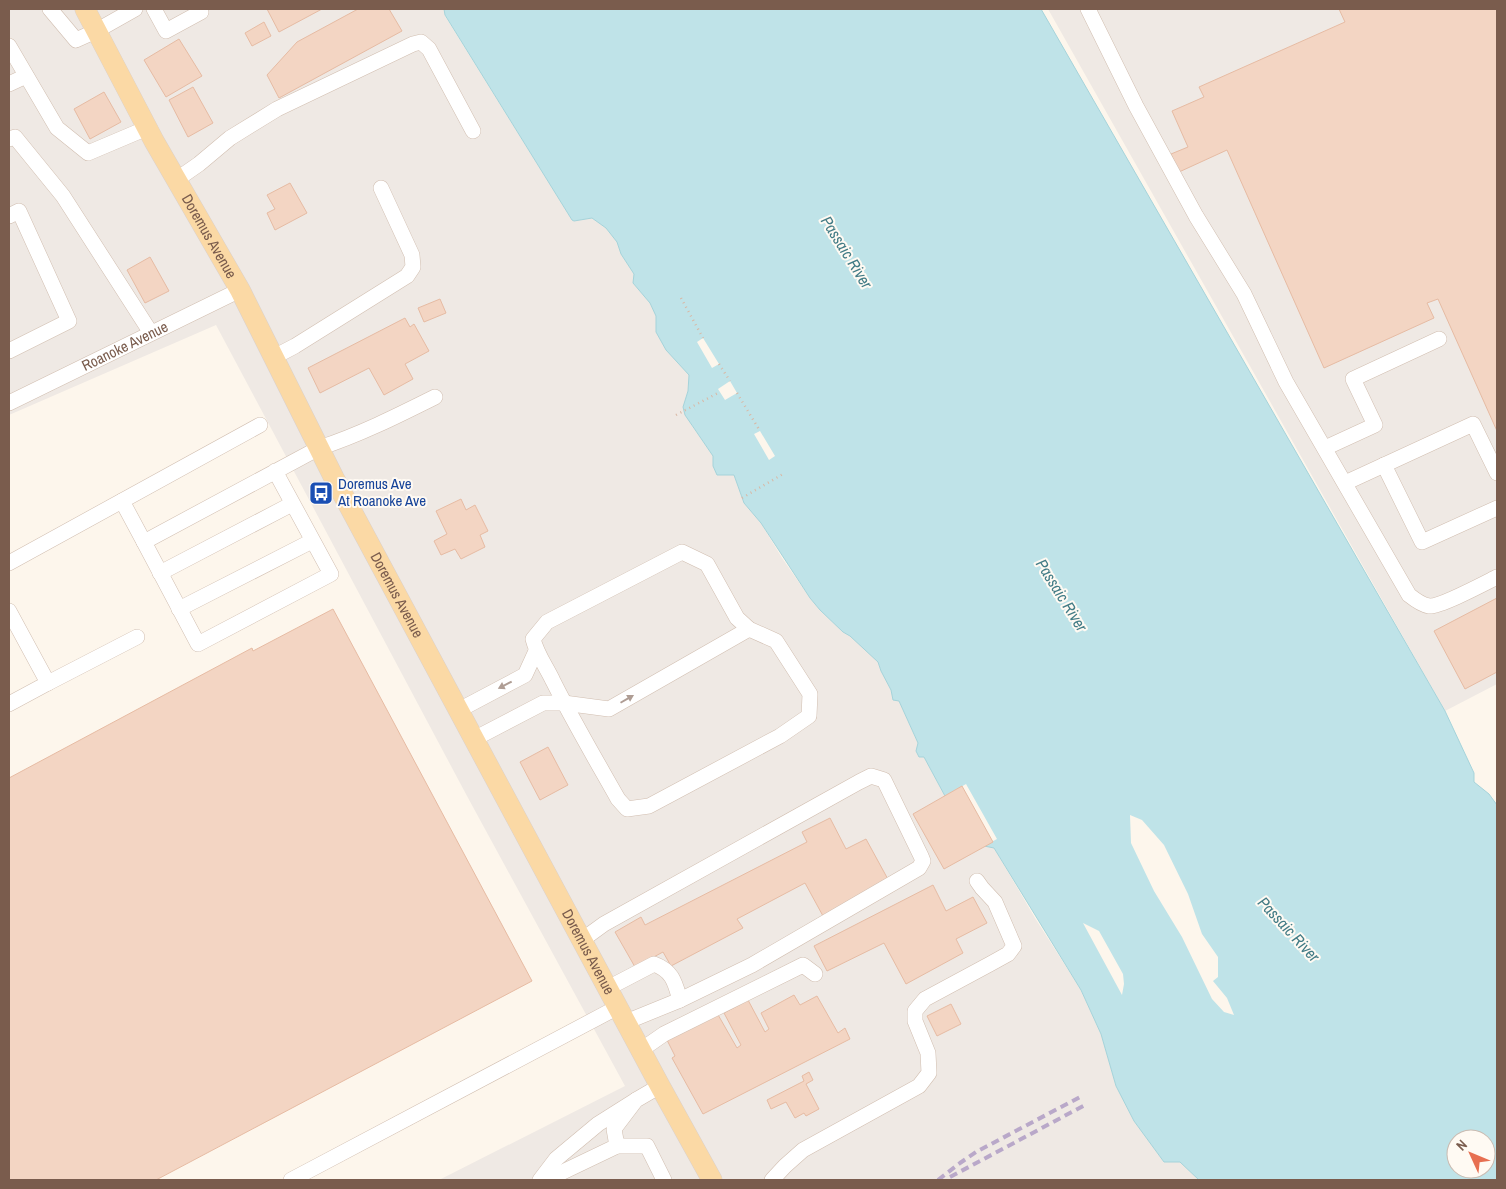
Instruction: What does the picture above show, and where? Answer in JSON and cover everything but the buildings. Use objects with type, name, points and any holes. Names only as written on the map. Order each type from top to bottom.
[{"type":"main road","name":"Doremus Avenue","points":[[85,9],[147,128],[240,290],[319,448],[712,1180]]},
{"type":"street","points":[[50,9],[76,40],[135,9]]},
{"type":"street","points":[[154,9],[166,31],[200,12],[199,9]]},
{"type":"street","points":[[1088,9],[1136,106],[1196,216],[1244,294],[1286,382],[1409,594],[1429,606],[1442,603],[1497,577]]},
{"type":"street","points":[[176,180],[230,138],[277,109],[413,44],[421,42],[429,49],[473,131]]},
{"type":"street","points":[[9,46],[57,128],[88,153],[147,128]]},
{"type":"street","points":[[9,84],[26,76]]},
{"type":"street","points":[[9,139],[15,137],[63,196],[151,334]]},
{"type":"street","points":[[274,357],[407,276],[413,267],[412,255],[381,188]]},
{"type":"street","points":[[9,216],[18,211],[68,321],[9,350]]},
{"type":"street","name":"Roanoke Avenue","points":[[9,404],[240,290]]},
{"type":"street","points":[[1325,448],[1375,425],[1353,379],[1439,339]]},
{"type":"street","points":[[144,542],[319,448],[341,441],[435,398]]},
{"type":"street","points":[[1346,484],[1472,424],[1497,473]]},
{"type":"street","points":[[9,564],[260,425]]},
{"type":"street","points":[[1384,465],[1422,542],[1497,508]]},
{"type":"street","points":[[122,502],[198,644],[331,574],[275,471]]},
{"type":"street","points":[[160,573],[292,504]]},
{"type":"street","points":[[180,609],[312,541]]},
{"type":"street","points":[[682,552],[707,564],[737,618],[749,629],[776,641],[810,694],[809,716],[780,736],[649,806],[627,809],[618,799],[564,703],[536,651],[533,639],[547,622],[682,552]]},
{"type":"street","points":[[9,611],[48,683]]},
{"type":"street","points":[[474,738],[543,703],[564,703],[609,709],[749,629]]},
{"type":"street","points":[[9,704],[137,637]]},
{"type":"street","points":[[459,710],[525,675],[536,651]]},
{"type":"street","points":[[291,1180],[622,1014],[680,1000],[752,964],[919,868],[923,861],[884,780],[871,776],[604,924],[582,940]]},
{"type":"street","points":[[772,1180],[803,1150],[919,1086],[929,1073],[928,1052],[915,1021],[915,1011],[925,999],[1008,954],[1014,946],[996,902],[977,881]]},
{"type":"street","points":[[608,988],[654,964],[664,968],[669,973],[675,982],[680,1000]]},
{"type":"street","points":[[641,1050],[664,1034],[803,965],[814,974]]},
{"type":"street","points":[[540,1180],[556,1159],[598,1124],[660,1086]]},
{"type":"street","points":[[617,1146],[614,1129],[636,1100]]},
{"type":"street","points":[[546,1180],[617,1146],[647,1146],[664,1180]]},
{"type":"path","points":[[681,298],[704,338]]},
{"type":"path","points":[[719,364],[730,381]]},
{"type":"path","points":[[676,415],[720,392]]},
{"type":"path","points":[[737,393],[760,431]]},
{"type":"path","points":[[742,498],[783,474]]},
{"type":"shaded area","points":[[9,9],[444,9],[445,16],[572,220],[592,218],[606,228],[617,242],[621,254],[634,274],[633,283],[650,303],[656,316],[656,332],[666,350],[689,375],[688,391],[683,407],[692,426],[713,456],[713,466],[734,475],[744,503],[761,523],[782,558],[820,610],[878,662],[891,690],[893,699],[899,701],[924,757],[945,796],[984,846],[994,848],[1035,918],[1081,990],[1101,1034],[1116,1086],[1134,1121],[1164,1162],[1180,1162],[1199,1180],[439,1180],[625,1086],[467,796],[216,325],[9,415]]},
{"type":"shaded area","points":[[1048,9],[1497,9],[1497,684],[1445,711]]},
{"type":"water","name":"Passaic River","points":[[444,9],[1041,9],[1445,711],[1474,773],[1474,782],[1489,794],[1497,805],[1497,1180],[1199,1180],[1180,1162],[1164,1162],[1134,1121],[1116,1086],[1101,1034],[1081,990],[994,848],[984,846],[945,796],[924,757],[919,757],[916,751],[918,743],[899,701],[893,700],[891,690],[878,662],[850,636],[843,632],[810,598],[761,523],[744,503],[734,475],[717,475],[713,466],[713,456],[685,415],[683,407],[688,391],[689,375],[666,350],[656,332],[656,316],[650,303],[633,283],[634,274],[621,254],[617,242],[606,228],[592,218],[572,220],[445,15]]},
{"type":"pier","points":[[703,338],[719,364],[712,368],[697,342]]},
{"type":"pier","points":[[730,381],[737,393],[725,400],[718,389]]},
{"type":"pier","points":[[760,431],[775,456],[769,460],[754,434]]},
{"type":"pier","points":[[966,784],[997,839],[984,846],[945,796]]},
{"type":"pier","points":[[1130,815],[1142,820],[1164,845],[1188,894],[1202,934],[1218,957],[1218,977],[1213,981],[1227,998],[1234,1015],[1224,1012],[1212,999],[1182,937],[1154,891],[1131,843]]},
{"type":"pier","points":[[1083,923],[1099,931],[1123,974],[1122,995]]},
{"type":"railway","points":[[938,1180],[976,1152],[1080,1097]]},
{"type":"railway","points":[[950,1177],[1085,1105]]},
{"type":"place","name":"Doremus Ave At Roanoke Ave","points":[[321,493]]}]
